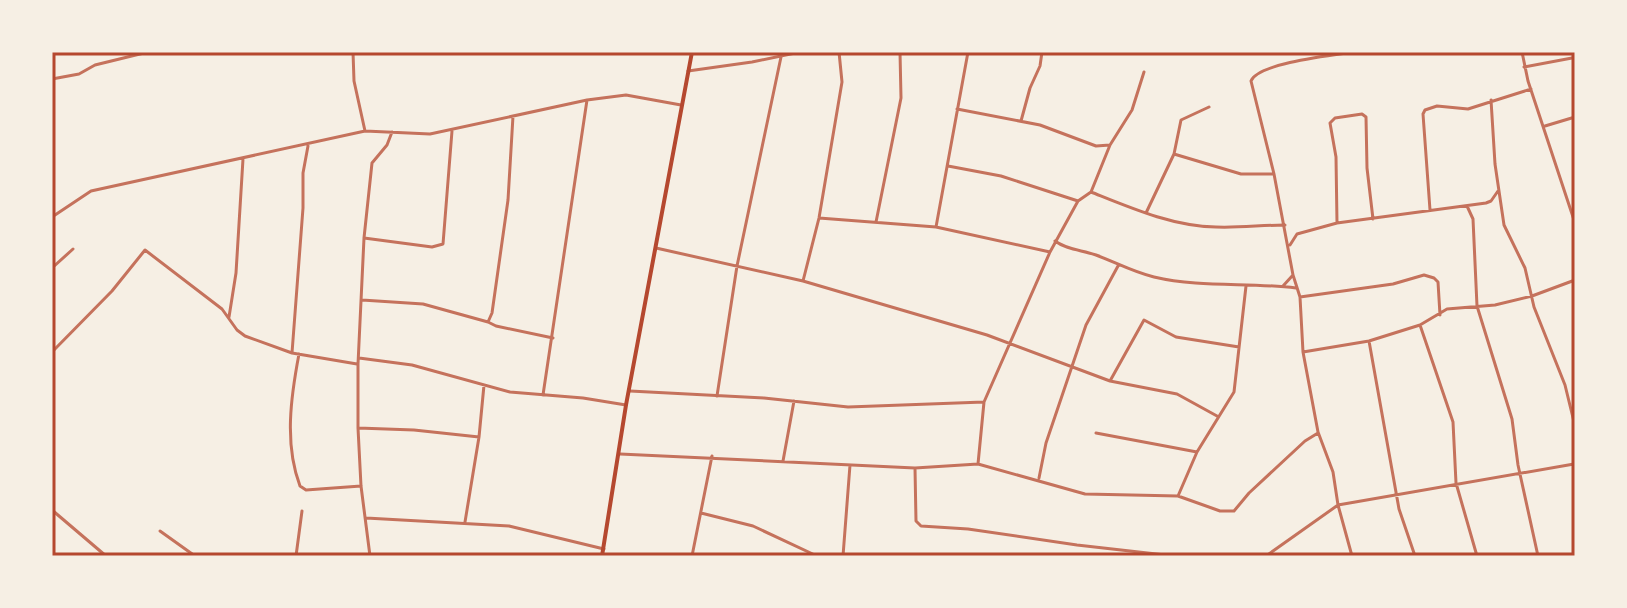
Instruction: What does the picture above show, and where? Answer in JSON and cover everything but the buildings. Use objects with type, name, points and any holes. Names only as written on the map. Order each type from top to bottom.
[{"type":"main road","points":[[602,556],[626,405],[692,52]]},
{"type":"street","points":[[52,79],[79,74],[95,65],[148,52]]},
{"type":"street","points":[[353,52],[354,81],[365,131]]},
{"type":"street","points":[[688,71],[800,52]]},
{"type":"street","points":[[803,281],[819,218],[842,82],[839,52]]},
{"type":"street","points":[[876,222],[901,98],[900,52]]},
{"type":"street","points":[[936,227],[968,52]]},
{"type":"street","points":[[1021,121],[1042,52]]},
{"type":"street","points":[[1352,556],[1338,505],[1333,472],[1318,432],[1303,352],[1300,297],[1252,86],[1253,75],[1298,62],[1354,52]]},
{"type":"street","points":[[1522,52],[1524,67],[1575,223]]},
{"type":"street","points":[[717,396],[737,266],[781,57]]},
{"type":"street","points":[[1524,67],[1572,58]]},
{"type":"street","points":[[978,464],[984,402],[1055,241],[1078,201],[1091,192],[1110,145],[1132,110],[1144,72]]},
{"type":"street","points":[[1430,210],[1425,159],[1425,110],[1437,106],[1468,109],[1531,89]]},
{"type":"street","points":[[52,217],[91,191],[365,131],[430,134],[587,100],[636,95],[681,105]]},
{"type":"street","points":[[543,395],[587,100]]},
{"type":"street","points":[[1491,100],[1498,191],[1504,225],[1525,268],[1532,296],[1565,385],[1575,426]]},
{"type":"street","points":[[1146,213],[1174,154],[1181,120],[1209,107]]},
{"type":"street","points":[[957,109],[1040,125],[1096,146],[1110,145]]},
{"type":"street","points":[[1337,223],[1336,157],[1330,123],[1335,118],[1362,114],[1366,117],[1367,168],[1373,219]]},
{"type":"street","points":[[488,322],[492,313],[508,200],[513,115]]},
{"type":"street","points":[[1545,126],[1575,117]]},
{"type":"street","points":[[364,238],[432,247],[443,244],[452,131]]},
{"type":"street","points":[[370,556],[361,486],[358,428],[364,238],[372,163],[387,145],[392,132]]},
{"type":"street","points":[[292,353],[303,173],[308,159],[308,144]]},
{"type":"street","points":[[1174,154],[1241,174],[1274,174]]},
{"type":"street","points":[[229,317],[236,273],[243,159]]},
{"type":"street","points":[[948,166],[1001,176],[1078,201]]},
{"type":"street","points":[[1290,245],[1297,234],[1337,223],[1467,206],[1491,201],[1498,191]]},
{"type":"street","points":[[1091,192],[1184,224],[1216,227],[1285,225]]},
{"type":"street","points":[[1467,206],[1473,219],[1477,306],[1512,419],[1538,556]]},
{"type":"street","points":[[819,218],[936,227],[1050,252]]},
{"type":"street","points":[[1055,241],[1062,247],[1094,254],[1118,266],[1155,277],[1205,284],[1296,288]]},
{"type":"street","points":[[656,248],[803,281],[1011,344],[1110,381],[1177,394],[1217,416]]},
{"type":"street","points":[[52,268],[73,249]]},
{"type":"street","points":[[52,352],[112,291],[145,250],[229,317],[245,336],[292,353],[358,364]]},
{"type":"street","points":[[1039,480],[1046,443],[1086,325],[1118,266]]},
{"type":"street","points":[[1283,286],[1293,275]]},
{"type":"street","points":[[1300,297],[1393,284],[1424,275],[1437,280],[1440,315]]},
{"type":"street","points":[[1303,352],[1369,341],[1420,325],[1447,309],[1532,296],[1575,280]]},
{"type":"street","points":[[1178,496],[1197,452],[1234,392],[1246,286]]},
{"type":"street","points":[[362,300],[423,304],[496,326],[553,338]]},
{"type":"street","points":[[1110,381],[1144,320],[1176,337],[1239,347]]},
{"type":"street","points":[[1420,325],[1453,422],[1456,483],[1477,556]]},
{"type":"street","points":[[1369,341],[1399,509],[1415,556]]},
{"type":"street","points":[[299,354],[290,400],[292,438],[300,486],[306,490],[361,486]]},
{"type":"street","points":[[358,358],[412,365],[510,392],[626,405]]},
{"type":"street","points":[[465,522],[484,383]]},
{"type":"street","points":[[630,391],[848,407],[984,402]]},
{"type":"street","points":[[783,461],[794,401]]},
{"type":"street","points":[[358,428],[479,437]]},
{"type":"street","points":[[620,454],[915,468],[978,464],[1085,494],[1178,496],[1220,511],[1234,511],[1249,493],[1318,432]]},
{"type":"street","points":[[1096,433],[1197,452]]},
{"type":"street","points":[[1575,444],[1575,472]]},
{"type":"street","points":[[692,556],[712,456]]},
{"type":"street","points":[[1266,556],[1338,505],[1574,464]]},
{"type":"street","points":[[843,556],[850,465]]},
{"type":"street","points":[[915,468],[916,521],[921,526],[968,529],[1174,556]]},
{"type":"street","points":[[52,510],[106,556]]},
{"type":"street","points":[[296,556],[302,511]]},
{"type":"street","points":[[701,513],[753,526],[817,556]]},
{"type":"street","points":[[366,518],[509,526],[604,549]]},
{"type":"street","points":[[160,531],[195,556]]}]
